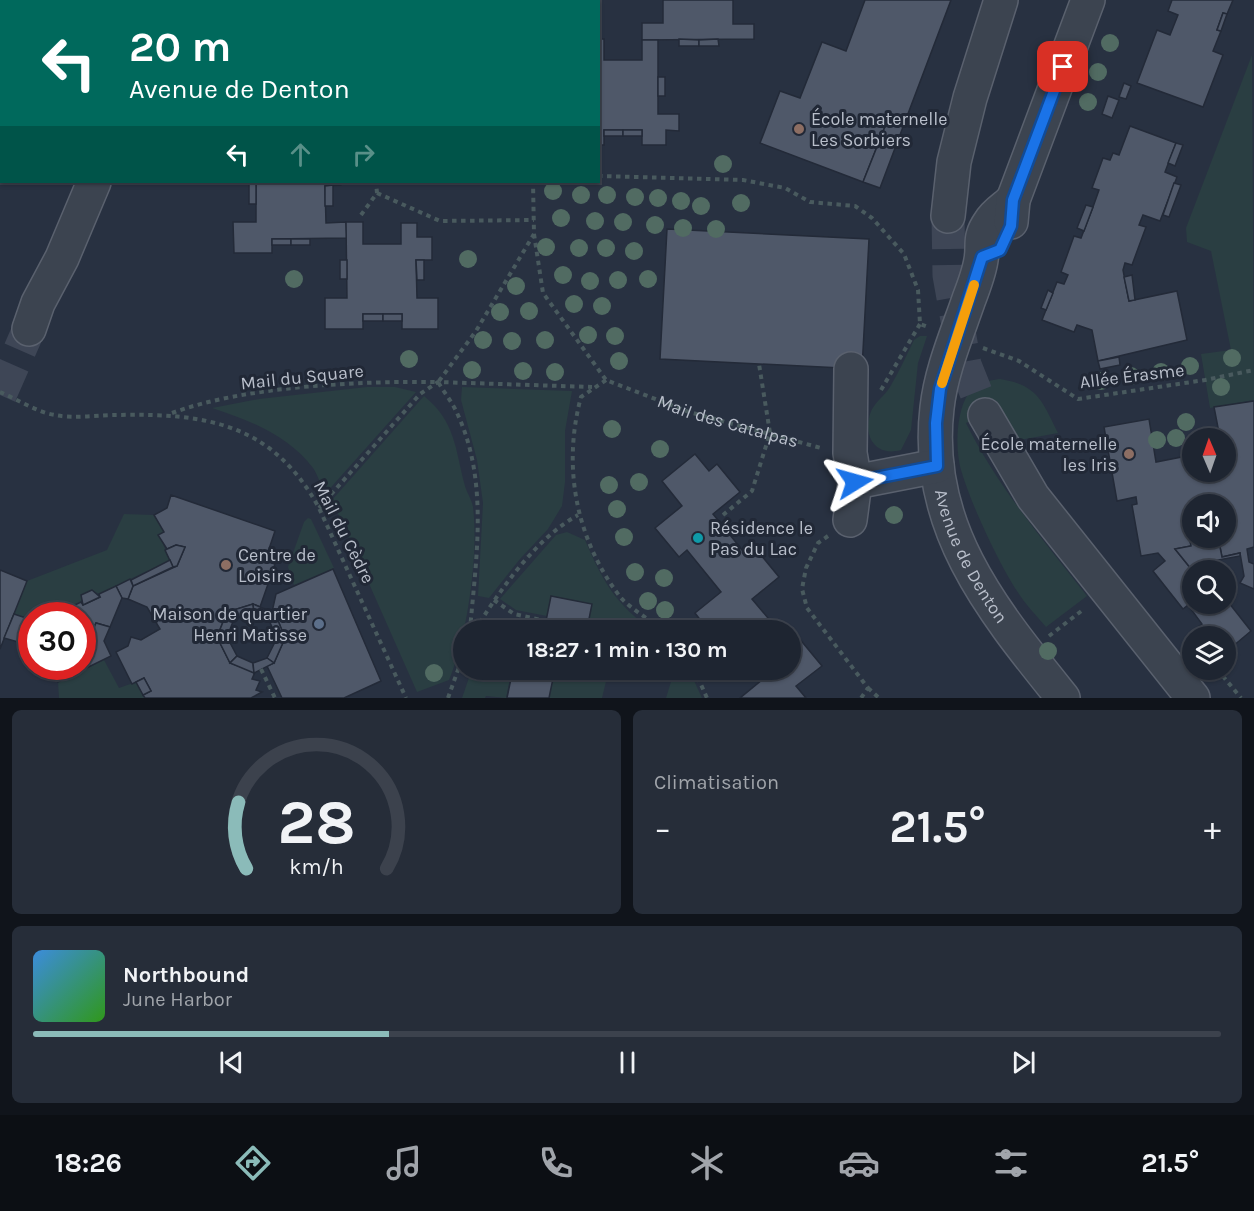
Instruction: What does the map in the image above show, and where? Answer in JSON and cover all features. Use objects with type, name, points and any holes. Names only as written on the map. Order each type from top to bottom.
[{"type":"street","points":[[948,216],[954,162],[970,98],[1001,0]]},
{"type":"street","name":"Avenue de Denton","points":[[1063,698],[989,602],[960,553],[952,532],[937,466],[937,406],[955,339],[982,257],[980,242],[990,220],[1013,200],[1088,0]]},
{"type":"street","points":[[29,329],[38,303],[62,258],[94,183]]},
{"type":"street","points":[[850,520],[853,468],[851,369]]},
{"type":"street","points":[[985,415],[1033,497],[1193,698]]},
{"type":"street","points":[[853,468],[937,466]]},
{"type":"path","points":[[600,176],[743,180],[785,188],[810,202],[855,206],[872,218],[904,254],[918,290],[920,324],[878,394]]},
{"type":"path","points":[[361,215],[377,193],[376,183]]},
{"type":"path","points":[[533,183],[534,234],[543,293],[606,380],[592,387],[581,397],[574,423],[572,457],[578,515],[602,566],[622,599],[648,620]]},
{"type":"path","points":[[377,193],[440,221],[534,220]]},
{"type":"path","points":[[319,508],[420,394],[438,382],[476,332],[534,234]]},
{"type":"path","name":"Allée Érasme","points":[[920,324],[1019,361],[1078,399],[1205,380],[1254,370]]},
{"type":"path","points":[[723,515],[752,490],[770,433],[759,363]]},
{"type":"path","name":"Mail des Catalpas","points":[[606,380],[689,412],[819,448],[853,468]]},
{"type":"path","points":[[438,382],[457,413],[474,472],[478,507],[471,620]]},
{"type":"path","name":"Mail du Square","points":[[171,414],[202,402],[290,390],[438,382],[592,387]]},
{"type":"path","name":"Mail du Cèdre","points":[[0,392],[55,416],[171,414],[224,424],[257,440],[286,461],[305,482],[319,508],[406,698]]},
{"type":"path","points":[[481,620],[494,600],[560,525],[578,515]]},
{"type":"path","points":[[850,520],[818,543],[806,568],[802,589],[807,608],[868,688],[879,698]]},
{"type":"path","points":[[494,600],[514,614],[541,620]]},
{"type":"path","points":[[1050,636],[1085,608]]},
{"type":"path","points":[[261,669],[275,698]]},
{"type":"path","points":[[448,698],[454,680]]},
{"type":"path","points":[[699,680],[707,698]]},
{"type":"path","points":[[1225,680],[1241,698]]},
{"type":"path","points":[[861,698],[868,688]]},
{"type":"green space","points":[[1252,55],[1254,400],[1210,408],[1201,354],[1231,350],[1211,251],[1187,242],[1186,228]]},
{"type":"green space","points":[[920,336],[927,336],[918,363],[911,430],[901,450],[885,451],[878,448],[870,437],[868,422],[870,414],[890,387],[914,340]]},
{"type":"green space","points":[[1000,379],[1023,385],[1031,390],[1043,403],[1058,433],[1020,440],[1001,409],[966,423],[1007,491],[1087,596],[1046,627],[1020,596],[1002,565],[971,499],[959,461],[957,442],[964,402],[974,387]]},
{"type":"green space","points":[[367,387],[395,387],[416,392],[325,494],[313,468],[292,447],[267,430],[212,408],[259,399]]},
{"type":"green space","points":[[462,387],[572,391],[565,431],[565,482],[562,506],[548,529],[489,598],[478,596],[483,503],[477,460],[461,400]]},
{"type":"green space","points":[[424,396],[435,406],[453,437],[465,486],[472,502],[474,526],[470,595],[466,620],[453,620],[453,668],[449,680],[417,692],[332,500]]},
{"type":"green space","points":[[124,514],[154,515],[164,532],[159,535],[170,560],[99,594],[92,590],[82,595],[81,602],[19,602],[27,581],[107,550]]},
{"type":"green space","points":[[308,518],[311,519],[334,568],[294,585],[288,567],[304,522]]},
{"type":"green space","points":[[567,532],[585,540],[611,591],[638,620],[589,620],[592,604],[552,596],[547,616],[516,610],[500,599],[556,535]]},
{"type":"green space","points":[[18,604],[18,615],[14,614]]},
{"type":"green space","points":[[104,660],[119,688],[136,682],[145,698],[59,698],[58,682],[96,680],[96,664]]},
{"type":"green space","points":[[468,680],[510,680],[506,698],[486,696],[485,698],[462,698]]},
{"type":"green space","points":[[553,680],[606,680],[602,698],[549,698]]},
{"type":"green space","points":[[672,680],[694,680],[702,698],[666,698]]},
{"type":"building","points":[[663,0],[733,0],[733,24],[754,24],[754,39],[642,40],[642,23],[663,23]]},
{"type":"building","points":[[865,0],[951,0],[906,119],[890,114],[863,182],[760,143],[780,91],[800,98],[822,42],[846,51]]},
{"type":"building","points":[[1172,0],[1233,0],[1227,14],[1223,13],[1217,30],[1221,31],[1213,51],[1223,55],[1203,107],[1137,83],[1157,30],[1170,35],[1178,15],[1168,11]]},
{"type":"building","points":[[1223,13],[1227,14],[1221,31],[1217,30]]},
{"type":"building","points":[[600,39],[604,39],[604,60],[642,60],[642,40],[658,40],[658,114],[679,114],[679,131],[666,130],[666,145],[642,145],[642,130],[604,130],[604,145],[600,145]]},
{"type":"building","points":[[679,39],[699,40],[699,46],[679,46]]},
{"type":"building","points":[[718,39],[719,46],[699,46],[699,40]]},
{"type":"building","points":[[658,77],[665,77],[665,96],[658,96]]},
{"type":"building","points":[[1124,83],[1131,86],[1126,99],[1119,97]]},
{"type":"building","points":[[1108,96],[1119,100],[1112,118],[1102,114]]},
{"type":"building","points":[[890,114],[906,119],[880,188],[863,182]]},
{"type":"building","points":[[1130,126],[1176,143],[1165,172],[1177,177],[1160,221],[1143,215],[1139,225],[1146,227],[1132,265],[1125,263],[1123,270],[1129,301],[1177,291],[1187,340],[1098,361],[1092,330],[1077,325],[1074,332],[1042,320],[1057,282],[1064,284],[1068,275],[1061,272],[1074,236],[1081,238],[1093,207],[1099,190],[1092,188],[1103,158],[1110,160],[1113,153],[1119,155]]},
{"type":"building","points":[[604,130],[623,130],[623,136],[604,136]]},
{"type":"building","points":[[623,130],[642,130],[642,136],[623,136]]},
{"type":"building","points":[[1176,143],[1183,145],[1175,166],[1168,163]]},
{"type":"building","points":[[341,183],[341,185],[325,186],[326,223],[346,222],[347,238],[272,239],[272,253],[234,253],[233,222],[256,222],[256,184],[241,184]]},
{"type":"building","points":[[1174,183],[1181,185],[1169,217],[1163,215]]},
{"type":"building","points":[[249,184],[256,184],[256,204],[249,204]]},
{"type":"building","points":[[333,185],[333,206],[325,206],[325,186]]},
{"type":"building","points":[[1086,205],[1093,207],[1084,231],[1077,228]]},
{"type":"building","points":[[346,222],[363,222],[363,244],[401,244],[401,223],[417,223],[417,237],[432,237],[432,260],[416,260],[417,298],[438,298],[438,329],[402,329],[402,314],[363,314],[363,329],[325,329],[325,298],[347,298]]},
{"type":"building","points":[[667,229],[869,239],[862,369],[660,359]]},
{"type":"building","points":[[272,239],[291,239],[291,245],[272,245]]},
{"type":"building","points":[[291,239],[310,239],[310,245],[291,245]]},
{"type":"building","points":[[340,260],[347,260],[347,279],[340,279]]},
{"type":"building","points":[[416,260],[424,260],[424,280],[417,280]]},
{"type":"building","points":[[1132,275],[1135,300],[1129,301],[1124,277]]},
{"type":"building","points":[[1048,290],[1053,293],[1046,310],[1041,308]]},
{"type":"building","points":[[363,314],[383,314],[383,321],[363,321]]},
{"type":"building","points":[[383,314],[402,314],[402,321],[383,321]]},
{"type":"building","points":[[1119,357],[1120,365],[1100,369],[1098,361]]},
{"type":"building","points":[[1254,401],[1254,547],[1247,549],[1249,562],[1254,564],[1254,589],[1240,583],[1244,576],[1240,553],[1222,557],[1220,548],[1236,548],[1236,494],[1182,494],[1182,548],[1175,549],[1184,560],[1182,560],[1182,608],[1153,571],[1165,561],[1158,553],[1141,556],[1132,505],[1137,504],[1136,497],[1117,501],[1104,427],[1149,419],[1156,462],[1182,457],[1182,482],[1236,482],[1236,428],[1218,428],[1214,407]]},
{"type":"building","name":"Résidence le Pas du Lac","points":[[695,454],[709,471],[717,464],[740,492],[713,514],[747,556],[756,549],[779,577],[752,599],[770,620],[700,620],[695,613],[721,592],[687,550],[679,557],[655,528],[682,506],[662,481]]},
{"type":"building","points":[[171,495],[275,531],[265,561],[275,564],[260,607],[253,604],[227,612],[217,637],[230,663],[255,672],[252,679],[260,681],[256,690],[262,692],[251,698],[145,698],[143,695],[151,691],[144,678],[132,684],[116,652],[128,646],[131,637],[141,640],[160,629],[147,607],[128,599],[133,586],[177,566],[185,547],[176,545],[167,549],[158,535],[164,532],[154,515],[167,508]]},
{"type":"building","points":[[176,545],[185,547],[177,566],[173,567],[165,550]]},
{"type":"building","points":[[1220,548],[1222,557],[1240,553],[1240,556],[1218,560],[1184,560],[1175,549]]},
{"type":"building","points":[[170,560],[173,567],[133,586],[131,580]]},
{"type":"building","name":"Maison de quartier Henri Matisse","points":[[333,569],[381,681],[344,698],[282,698],[267,666],[274,663],[285,638],[275,613],[272,612],[276,594]]},
{"type":"building","points":[[0,570],[27,581],[0,649]]},
{"type":"building","points":[[130,579],[133,586],[128,599],[122,598],[116,586]]},
{"type":"building","points":[[116,586],[122,598],[110,627],[96,623],[96,602],[89,602],[100,597],[99,594]]},
{"type":"building","points":[[92,590],[100,597],[89,602],[82,602],[81,595]]},
{"type":"building","points":[[551,596],[592,604],[589,620],[546,620]]},
{"type":"building","points":[[253,604],[254,612],[234,619],[227,612]]},
{"type":"building","points":[[253,604],[275,613],[268,618],[254,612]]},
{"type":"building","points":[[227,612],[234,619],[227,637],[217,637]]},
{"type":"building","points":[[1236,612],[1251,631],[1236,644],[1236,626],[1199,626],[1202,624],[1195,614],[1236,614]]},
{"type":"building","points":[[275,613],[285,638],[277,638],[268,618]]},
{"type":"building","points":[[14,614],[18,615],[18,642],[4,638]]},
{"type":"building","points":[[96,623],[110,627],[104,641],[111,656],[96,663]]},
{"type":"building","points":[[217,637],[227,637],[237,656],[230,663]]},
{"type":"building","points":[[277,638],[285,638],[274,663],[267,658]]},
{"type":"building","points":[[801,641],[822,666],[796,686],[806,698],[740,698],[762,680],[801,680]]},
{"type":"building","points":[[237,656],[253,663],[254,673],[230,663]]},
{"type":"building","points":[[267,658],[274,663],[254,673],[253,663]]},
{"type":"building","points":[[144,678],[151,691],[143,695],[136,682]]},
{"type":"building","points":[[511,680],[553,680],[549,698],[507,698]]},
{"type":"tunnel","points":[[948,216],[949,275],[965,365],[985,415]]},
{"type":"tunnel","points":[[0,395],[29,329]]},
{"type":"slow traffic","points":[[942,383],[974,285]]},
{"type":"place","name":"École maternelle Les Sorbiers","points":[[799,129]]},
{"type":"place","name":"École maternelle les Iris","points":[[1129,454]]},
{"type":"place","name":"Résidence le Pas du Lac","points":[[698,538]]},
{"type":"place","name":"Centre de Loisirs","points":[[226,565]]},
{"type":"place","name":"Maison de quartier Henri Matisse","points":[[319,624]]},
{"type":"route","points":[[855,482],[885,478],[937,466],[937,406],[955,339],[982,257],[1000,250],[1011,226],[1013,200],[1063,67]]}]
